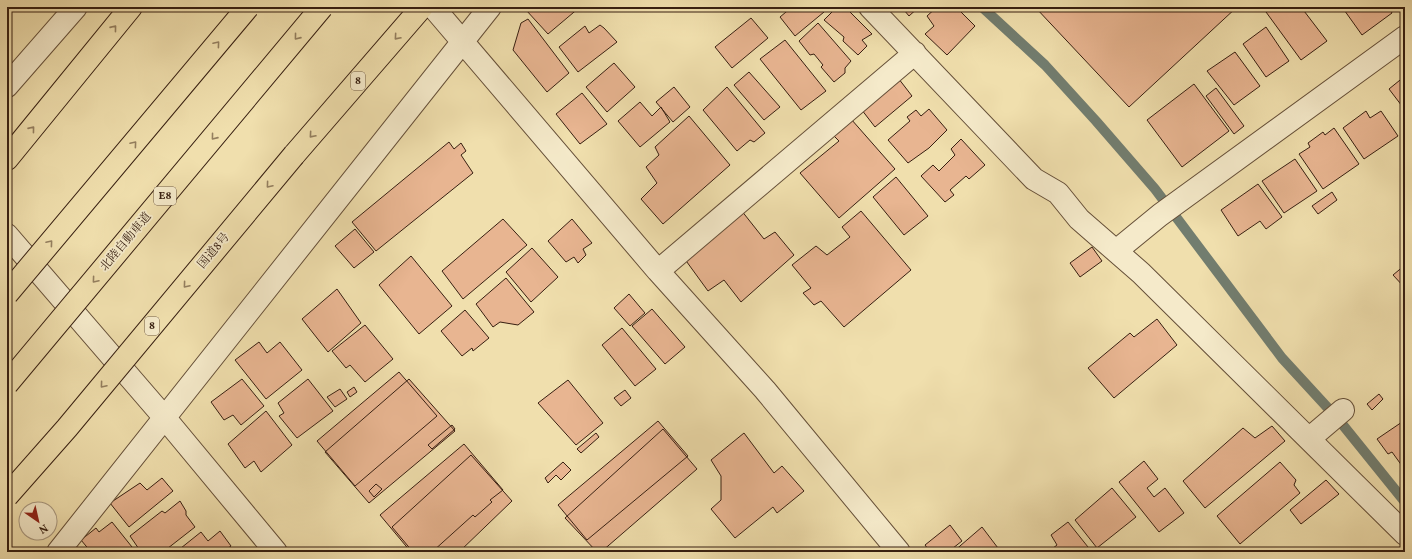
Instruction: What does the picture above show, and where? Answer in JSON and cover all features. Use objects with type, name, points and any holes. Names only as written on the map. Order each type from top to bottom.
[{"type":"highway","points":[[7,159],[131,7]]},
{"type":"highway","points":[[7,294],[248,7]]},
{"type":"highway","name":"北陸自動車道","points":[[7,384],[322,7]]},
{"type":"highway","name":"国道8号","points":[[7,496],[67,428],[294,155],[422,7]]},
{"type":"street","points":[[7,86],[76,7]]},
{"type":"street","points":[[433,7],[658,271],[765,390],[899,552]]},
{"type":"street","points":[[58,552],[490,7]]},
{"type":"street","points":[[870,7],[1034,179],[1058,193],[1079,219],[1141,273],[1310,438],[1405,534]]},
{"type":"street","points":[[1116,251],[1160,214],[1405,37]]},
{"type":"street","points":[[658,271],[915,53]]},
{"type":"street","points":[[7,235],[164,417],[276,552]]},
{"type":"street","points":[[1310,438],[1343,410]]},
{"type":"building","points":[[530,7],[580,7],[548,34],[526,10]]},
{"type":"building","points":[[792,7],[820,7],[824,12],[795,36],[780,17]]},
{"type":"building","points":[[837,7],[845,7],[872,34],[862,40],[867,46],[858,55],[843,41],[844,37],[824,20]]},
{"type":"building","points":[[906,7],[919,7],[909,16],[904,10]]},
{"type":"building","points":[[937,7],[956,7],[975,26],[947,55],[925,34],[934,26],[927,16]]},
{"type":"building","points":[[1035,7],[1237,7],[1129,107]]},
{"type":"building","points":[[1273,7],[1301,7],[1327,41],[1301,60],[1266,12]]},
{"type":"building","points":[[1342,7],[1389,7],[1392,13],[1362,35]]},
{"type":"building","points":[[751,18],[768,38],[732,68],[715,47]]},
{"type":"building","points":[[528,19],[569,73],[547,92],[513,50],[521,23]]},
{"type":"building","points":[[818,23],[851,61],[845,68],[845,73],[834,82],[821,67],[823,65],[814,54],[810,55],[799,41]]},
{"type":"building","points":[[600,25],[617,42],[578,72],[559,47],[585,26],[589,33]]},
{"type":"building","points":[[1266,27],[1289,61],[1266,77],[1243,44]]},
{"type":"building","points":[[785,40],[826,91],[801,110],[760,59]]},
{"type":"building","points":[[1235,52],[1260,86],[1234,105],[1207,71]]},
{"type":"building","points":[[614,63],[635,87],[607,112],[586,87]]},
{"type":"building","points":[[749,72],[780,107],[764,120],[734,85]]},
{"type":"building","points":[[895,74],[912,96],[875,127],[858,105]]},
{"type":"building","points":[[1405,76],[1405,110],[1389,89]]},
{"type":"building","points":[[1194,84],[1229,131],[1182,167],[1147,120]]},
{"type":"building","points":[[674,87],[690,107],[673,122],[656,102]]},
{"type":"building","points":[[727,87],[765,133],[754,142],[750,140],[737,151],[703,110]]},
{"type":"building","points":[[1216,88],[1244,126],[1234,134],[1206,96]]},
{"type":"building","points":[[582,93],[607,124],[580,144],[556,114]]},
{"type":"building","points":[[640,102],[652,116],[661,107],[670,122],[640,147],[618,121]]},
{"type":"building","points":[[929,109],[947,130],[929,148],[908,163],[888,140],[910,121],[907,117],[916,110],[921,116]]},
{"type":"building","points":[[1366,111],[1370,118],[1381,111],[1398,136],[1364,159],[1343,128]]},
{"type":"building","points":[[689,116],[730,165],[663,224],[641,199],[657,183],[646,167],[659,155],[655,147]]},
{"type":"building","points":[[851,119],[895,169],[839,218],[800,173],[839,141],[833,135]]},
{"type":"building","points":[[1334,128],[1359,164],[1323,189],[1299,154],[1310,147],[1308,143],[1323,132],[1325,135]]},
{"type":"building","points":[[961,139],[985,165],[969,179],[966,176],[950,190],[954,195],[945,202],[921,176],[933,165],[939,171],[955,155],[951,149]]},
{"type":"building","points":[[449,142],[454,149],[461,143],[466,151],[461,155],[473,173],[376,251],[352,222]]},
{"type":"building","points":[[1295,159],[1317,191],[1284,213],[1262,181]]},
{"type":"building","points":[[896,177],[928,216],[904,235],[873,197]]},
{"type":"building","points":[[1258,184],[1282,217],[1266,229],[1260,221],[1238,236],[1221,210]]},
{"type":"building","points":[[1332,192],[1337,200],[1318,214],[1312,206]]},
{"type":"building","points":[[741,210],[764,239],[775,232],[794,255],[741,302],[724,280],[708,291],[684,258]]},
{"type":"building","points":[[861,211],[911,270],[844,327],[821,301],[814,305],[803,293],[811,288],[792,265],[816,246],[827,255],[850,237],[842,227]]},
{"type":"building","points":[[503,219],[527,245],[463,299],[442,271]]},
{"type":"building","points":[[572,219],[592,243],[583,249],[586,255],[578,263],[574,257],[566,262],[548,241]]},
{"type":"building","points":[[355,229],[374,252],[354,268],[335,246]]},
{"type":"building","points":[[1092,247],[1102,261],[1080,277],[1070,263]]},
{"type":"building","points":[[532,248],[558,277],[531,302],[506,272]]},
{"type":"building","points":[[411,256],[452,306],[419,334],[379,285]]},
{"type":"building","points":[[1405,265],[1405,288],[1393,275]]},
{"type":"building","points":[[506,278],[534,312],[518,325],[500,322],[493,327],[476,304]]},
{"type":"building","points":[[337,289],[361,323],[328,352],[302,319]]},
{"type":"building","points":[[629,294],[645,313],[630,326],[614,308]]},
{"type":"building","points":[[652,309],[685,347],[665,364],[632,326]]},
{"type":"building","points":[[465,310],[489,338],[473,351],[472,348],[462,356],[441,331]]},
{"type":"building","points":[[1157,319],[1177,345],[1114,398],[1088,368],[1130,333],[1134,337]]},
{"type":"building","points":[[365,325],[393,359],[365,382],[350,365],[346,368],[332,351]]},
{"type":"building","points":[[622,328],[656,369],[635,386],[602,345]]},
{"type":"building","points":[[259,342],[267,353],[280,342],[302,370],[266,399],[235,360]]},
{"type":"building","points":[[399,372],[437,416],[355,486],[317,441]]},
{"type":"building","points":[[242,379],[264,406],[241,425],[233,415],[224,420],[211,402]]},
{"type":"building","points":[[308,379],[333,411],[297,438],[279,416],[284,413],[278,403]]},
{"type":"building","points":[[409,379],[455,431],[369,503],[325,452]]},
{"type":"building","points":[[568,380],[603,423],[576,445],[538,403]]},
{"type":"building","points":[[354,387],[357,392],[350,397],[347,392]]},
{"type":"building","points":[[340,389],[347,399],[335,407],[327,397]]},
{"type":"building","points":[[625,390],[631,398],[621,406],[614,398]]},
{"type":"building","points":[[1379,394],[1383,399],[1372,410],[1367,404]]},
{"type":"building","points":[[266,411],[292,445],[261,472],[254,461],[245,468],[228,444]]},
{"type":"building","points":[[1405,420],[1405,470],[1392,452],[1388,454],[1377,439]]},
{"type":"building","points":[[658,421],[688,456],[587,540],[558,505]]},
{"type":"building","points":[[452,425],[455,429],[432,449],[428,445]]},
{"type":"building","points":[[1272,426],[1285,441],[1205,508],[1183,481],[1243,428],[1255,438]]},
{"type":"building","points":[[663,429],[697,469],[601,552],[597,552],[565,518]]},
{"type":"building","points":[[596,433],[599,437],[581,453],[577,449]]},
{"type":"building","points":[[744,433],[774,473],[782,466],[804,491],[777,513],[773,507],[735,538],[711,509],[721,500],[721,476],[711,460]]},
{"type":"building","points":[[464,444],[503,490],[490,500],[492,502],[475,517],[473,515],[432,552],[411,552],[380,515]]},
{"type":"building","points":[[471,455],[512,501],[459,552],[413,552],[392,527]]},
{"type":"building","points":[[1144,461],[1158,479],[1147,488],[1154,497],[1165,488],[1184,513],[1159,532],[1119,482]]},
{"type":"building","points":[[563,462],[571,470],[561,480],[556,475],[548,483],[545,478]]},
{"type":"building","points":[[1280,462],[1296,480],[1294,485],[1300,493],[1240,544],[1217,516]]},
{"type":"building","points":[[162,478],[173,491],[129,527],[110,503],[140,483],[147,490]]},
{"type":"building","points":[[1326,480],[1339,494],[1301,524],[1290,510]]},
{"type":"building","points":[[376,484],[382,489],[374,497],[369,491]]},
{"type":"building","points":[[1112,488],[1136,517],[1097,548],[1075,520]]},
{"type":"building","points":[[180,501],[186,511],[186,515],[195,527],[163,552],[141,552],[130,536],[162,511],[165,513]]},
{"type":"building","points":[[112,522],[136,552],[91,552],[81,540],[96,528],[99,532]]},
{"type":"building","points":[[1068,522],[1092,552],[1048,552],[1057,545],[1051,535]]},
{"type":"building","points":[[950,525],[962,541],[948,552],[930,552],[925,545]]},
{"type":"building","points":[[982,527],[1001,552],[953,552]]},
{"type":"building","points":[[220,531],[231,546],[223,552],[176,552],[201,532],[208,541]]},
{"type":"waterway","points":[[982,7],[1045,65],[1155,189],[1282,358],[1338,419],[1405,502]]}]
